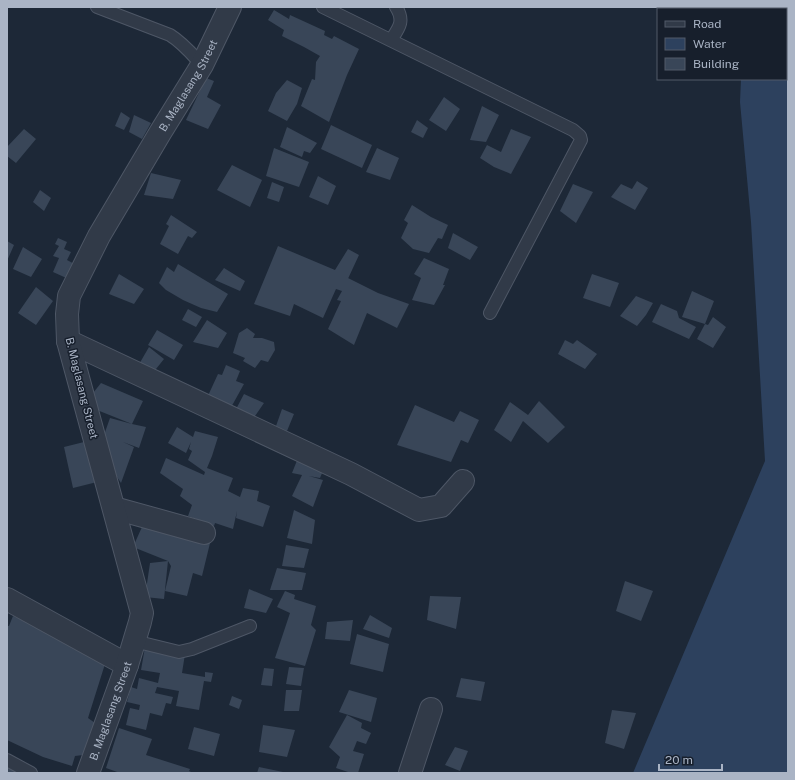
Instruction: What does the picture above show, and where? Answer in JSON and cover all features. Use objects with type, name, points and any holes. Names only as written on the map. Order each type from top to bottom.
[{"type":"street","name":"B. Maglasang Street","points":[[88,773],[128,664],[142,613],[68,341],[67,314],[69,296],[99,236],[202,65],[230,7]]},
{"type":"street","points":[[68,341],[351,474],[419,510],[441,506],[463,481]]},
{"type":"street","points":[[114,508],[204,533]]},
{"type":"street","points":[[7,599],[128,664]]},
{"type":"street","points":[[410,773],[431,710]]},
{"type":"lane","points":[[97,7],[174,37],[185,46],[202,65]]},
{"type":"lane","points":[[323,7],[573,130],[580,136],[581,140],[490,313]]},
{"type":"lane","points":[[392,40],[401,24],[401,18],[396,7]]},
{"type":"lane","points":[[134,641],[179,652],[192,649],[250,626]]},
{"type":"lane","points":[[7,760],[31,773]]},
{"type":"water","points":[[788,7],[788,773],[633,773],[765,461],[751,222],[740,102],[741,80],[787,80],[787,8],[742,8]]},
{"type":"building","points":[[274,10],[289,19],[290,15],[325,31],[324,35],[332,39],[334,36],[359,49],[347,75],[329,122],[301,106],[312,79],[315,80],[316,62],[320,56],[282,36],[284,30],[268,20]]},
{"type":"building","points":[[206,78],[214,81],[207,97],[221,105],[208,129],[186,120]]},
{"type":"building","points":[[287,80],[302,88],[297,104],[287,121],[268,111],[276,93]]},
{"type":"building","points":[[444,97],[460,109],[446,131],[429,120]]},
{"type":"building","points":[[482,106],[499,115],[486,142],[470,140]]},
{"type":"building","points":[[121,112],[130,118],[124,130],[115,126]]},
{"type":"building","points":[[134,115],[151,123],[142,139],[129,132]]},
{"type":"building","points":[[417,120],[428,128],[423,138],[411,132]]},
{"type":"building","points":[[331,125],[372,145],[362,168],[321,149]]},
{"type":"building","points":[[287,127],[317,143],[310,153],[304,151],[302,157],[280,147]]},
{"type":"building","points":[[24,129],[36,139],[16,163],[7,156],[7,147]]},
{"type":"building","points":[[511,129],[531,137],[511,174],[494,167],[480,158],[487,145],[501,152]]},
{"type":"building","points":[[274,148],[309,162],[299,187],[266,176]]},
{"type":"building","points":[[377,148],[399,158],[390,180],[366,172]]},
{"type":"building","points":[[232,165],[262,180],[250,207],[217,190]]},
{"type":"building","points":[[151,173],[181,180],[173,199],[144,195]]},
{"type":"building","points":[[318,176],[336,186],[328,205],[309,197]]},
{"type":"building","points":[[637,181],[648,188],[635,210],[611,197],[621,184],[632,189]]},
{"type":"building","points":[[272,182],[284,187],[279,202],[267,198]]},
{"type":"building","points":[[573,184],[593,192],[576,223],[560,211]]},
{"type":"building","points":[[40,190],[51,198],[44,211],[33,202]]},
{"type":"building","points":[[412,205],[431,217],[448,225],[442,239],[438,238],[429,253],[413,249],[401,238],[408,223],[404,220]]},
{"type":"building","points":[[171,215],[197,232],[192,238],[188,236],[178,254],[160,244],[169,226],[166,224]]},
{"type":"building","points":[[453,233],[478,247],[470,260],[448,248]]},
{"type":"building","points":[[58,238],[67,242],[64,249],[71,252],[67,260],[80,267],[73,281],[53,272],[59,258],[53,256],[59,246],[55,244]]},
{"type":"building","points":[[7,241],[14,245],[7,261]]},
{"type":"building","points":[[278,246],[335,270],[348,249],[359,255],[348,278],[378,293],[409,304],[397,328],[367,313],[354,345],[328,329],[341,301],[337,300],[342,291],[336,289],[323,318],[294,304],[290,316],[254,304]]},
{"type":"building","points":[[23,247],[42,259],[31,277],[13,269]]},
{"type":"building","points":[[424,258],[449,269],[443,285],[445,285],[434,305],[412,300],[421,278],[414,274]]},
{"type":"building","points":[[178,264],[228,294],[217,312],[201,308],[183,300],[166,290],[159,283],[167,267],[174,272]]},
{"type":"building","points":[[224,268],[245,281],[240,291],[215,280]]},
{"type":"building","points":[[119,274],[144,289],[134,304],[109,294]]},
{"type":"building","points":[[592,274],[619,283],[610,307],[583,298]]},
{"type":"building","points":[[36,287],[53,301],[36,325],[18,313]]},
{"type":"building","points":[[692,291],[714,301],[705,324],[682,317]]},
{"type":"building","points":[[636,296],[653,303],[637,326],[620,316]]},
{"type":"building","points":[[661,304],[677,311],[679,318],[696,327],[689,339],[652,322]]},
{"type":"building","points":[[188,309],[202,317],[196,327],[182,320]]},
{"type":"building","points":[[713,317],[726,327],[713,348],[697,339],[705,324],[708,325]]},
{"type":"building","points":[[207,320],[227,333],[218,348],[193,342]]},
{"type":"building","points":[[247,328],[255,334],[253,338],[262,338],[274,342],[275,350],[268,362],[261,360],[255,368],[243,361],[245,358],[233,353],[239,333]]},
{"type":"building","points":[[157,330],[183,345],[174,360],[148,345]]},
{"type":"building","points":[[565,340],[573,344],[577,340],[597,354],[585,369],[558,354]]},
{"type":"building","points":[[149,347],[164,359],[152,374],[138,366]]},
{"type":"building","points":[[226,365],[240,371],[236,381],[244,384],[229,411],[206,400],[218,374],[222,375]]},
{"type":"building","points":[[101,383],[143,401],[132,424],[97,410],[93,393]]},
{"type":"building","points":[[244,394],[264,403],[253,419],[234,413]]},
{"type":"building","points":[[539,401],[565,427],[548,443],[523,421],[511,442],[494,430],[510,402],[528,415]]},
{"type":"building","points":[[415,405],[454,422],[460,411],[479,420],[468,443],[461,440],[451,462],[397,445]]},
{"type":"building","points":[[282,409],[294,414],[287,431],[276,426]]},
{"type":"building","points":[[110,418],[146,427],[139,448],[123,442],[134,447],[121,483],[106,460],[104,435]]},
{"type":"building","points":[[177,427],[193,437],[195,431],[218,437],[207,468],[233,478],[228,491],[240,497],[243,488],[259,491],[257,501],[270,506],[263,527],[236,518],[237,511],[233,529],[215,523],[214,526],[188,516],[192,505],[180,496],[183,489],[160,473],[166,458],[204,475],[205,472],[188,460],[192,451],[189,449],[191,442],[186,453],[168,443]]},
{"type":"building","points":[[88,441],[97,482],[73,488],[64,447]]},
{"type":"building","points":[[300,453],[325,466],[320,478],[309,476],[323,480],[313,507],[292,496],[302,475],[292,473]]},
{"type":"building","points":[[294,510],[315,520],[312,544],[287,538]]},
{"type":"building","points":[[146,518],[211,539],[202,576],[193,573],[187,596],[165,591],[171,566],[168,561],[133,547]]},
{"type":"building","points":[[286,545],[309,549],[304,568],[282,566]]},
{"type":"building","points":[[168,561],[164,599],[145,597],[150,563]]},
{"type":"building","points":[[277,568],[306,573],[302,590],[270,590]]},
{"type":"building","points":[[625,581],[653,591],[641,621],[616,611]]},
{"type":"building","points":[[249,589],[273,599],[266,613],[244,608]]},
{"type":"building","points":[[285,591],[295,595],[294,599],[316,606],[311,625],[316,630],[305,666],[275,658],[290,613],[277,607]]},
{"type":"building","points":[[430,596],[461,597],[456,629],[427,620]]},
{"type":"building","points":[[370,615],[392,628],[389,638],[363,629]]},
{"type":"building","points":[[13,616],[35,626],[105,664],[88,718],[95,723],[83,755],[75,756],[72,766],[43,757],[7,740],[7,626],[9,626]]},
{"type":"building","points":[[353,620],[350,641],[325,639],[327,622]]},
{"type":"building","points":[[357,634],[389,644],[383,672],[350,664]]},
{"type":"building","points":[[145,647],[185,654],[182,673],[205,677],[205,672],[213,673],[211,682],[204,681],[199,710],[176,706],[179,691],[157,687],[155,693],[173,697],[171,704],[166,703],[162,716],[150,713],[146,730],[126,725],[130,708],[139,710],[140,705],[127,702],[131,687],[137,689],[139,678],[158,683],[160,673],[141,670]]},
{"type":"building","points":[[289,667],[304,668],[301,686],[286,684]]},
{"type":"building","points":[[264,668],[274,669],[272,686],[261,685]]},
{"type":"building","points":[[461,678],[485,682],[481,701],[456,697]]},
{"type":"building","points":[[286,690],[302,690],[299,711],[284,711]]},
{"type":"building","points":[[349,690],[377,698],[371,722],[339,712]]},
{"type":"building","points":[[232,696],[242,700],[239,709],[229,705]]},
{"type":"building","points":[[612,710],[636,713],[624,749],[605,743]]},
{"type":"building","points":[[347,715],[362,723],[361,728],[371,733],[366,744],[357,741],[353,751],[364,754],[358,773],[351,773],[336,768],[340,757],[329,747]]},
{"type":"building","points":[[263,725],[295,730],[287,757],[259,752]]},
{"type":"building","points":[[194,727],[220,734],[214,756],[188,749]]},
{"type":"building","points":[[119,728],[152,739],[146,755],[190,769],[189,771],[193,773],[120,773],[106,768]]},
{"type":"building","points":[[455,747],[468,751],[460,771],[445,765]]},
{"type":"building","points":[[7,767],[12,770],[18,773],[7,773]]},
{"type":"building","points":[[259,767],[283,772],[283,773],[257,773]]}]
